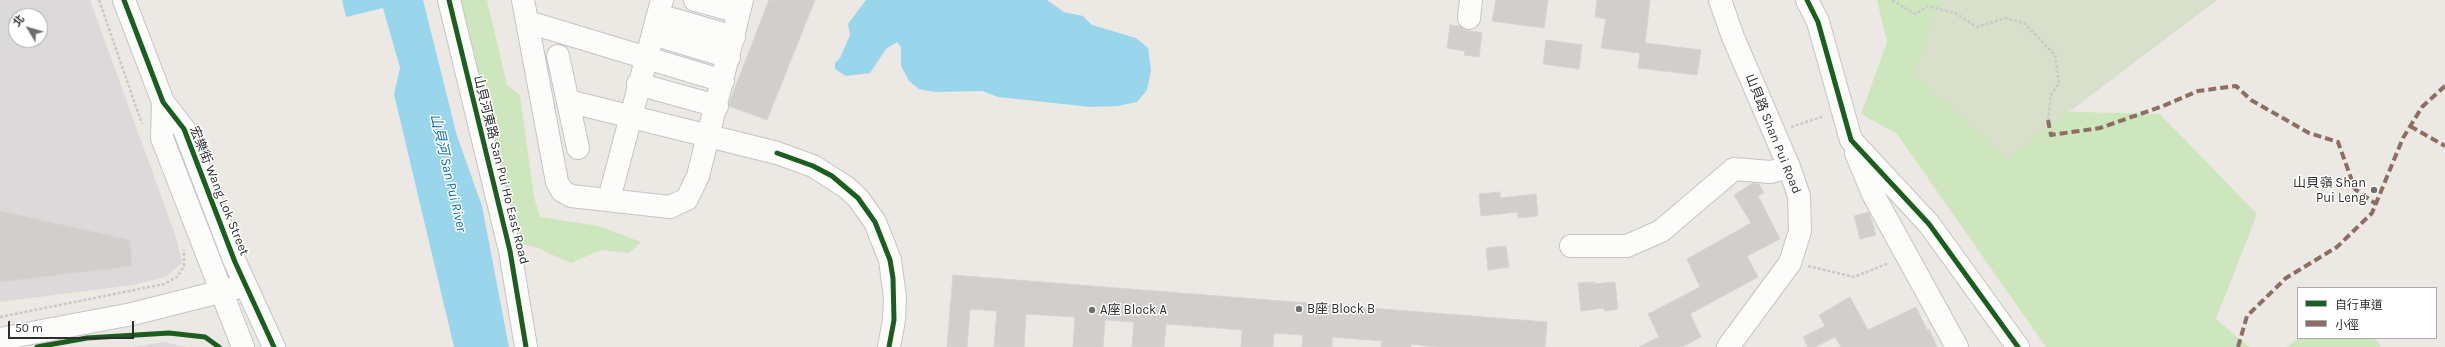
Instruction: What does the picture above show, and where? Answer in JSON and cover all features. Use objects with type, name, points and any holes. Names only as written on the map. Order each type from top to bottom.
[{"type":"street","name":"宏樂街 Wang Lok Street","points":[[124,0],[162,102],[184,129],[246,285],[274,347]]},
{"type":"street","name":"山貝河東路 San Pui Ho East Road","points":[[449,0],[510,251],[526,347]]},
{"type":"street","points":[[523,0],[557,182],[562,191],[571,196],[609,199],[670,207],[687,199],[693,190],[717,106],[741,6],[695,0]]},
{"type":"street","name":"山貝路 Shan Pui Road","points":[[1720,0],[1733,37],[1789,167],[1799,196],[1800,231],[1790,263],[1728,347]]},
{"type":"street","points":[[1807,0],[1818,22],[1851,140],[1873,194],[1957,347]]},
{"type":"street","points":[[609,199],[638,84],[661,19],[731,47]]},
{"type":"street","points":[[528,22],[723,81]]},
{"type":"street","points":[[558,56],[578,148]]},
{"type":"street","points":[[638,84],[717,106]]},
{"type":"street","points":[[568,101],[630,118],[777,153],[813,166],[832,176],[858,198],[876,222],[890,260],[893,278],[894,320],[889,347]]},
{"type":"street","name":"宏樂街 Wang Lok Street","points":[[162,102],[162,138],[243,347]]},
{"type":"street","points":[[1851,140],[1929,224],[2018,347]]},
{"type":"street","points":[[1571,246],[1627,246],[1660,231],[1734,169],[1771,172],[1789,167]]},
{"type":"street","points":[[0,339],[132,314],[246,285]]},
{"type":"path","points":[[1892,0],[1915,14],[1928,6],[1955,13],[1977,28],[2005,18],[2024,23],[2055,55],[2059,83],[2051,95],[2048,120]]},
{"type":"path","points":[[1786,128],[1842,110]]},
{"type":"path","points":[[1800,264],[1854,277],[1907,255]]},
{"type":"path","points":[[0,317],[164,284],[177,277]]},
{"type":"shaded area","points":[[0,0],[90,0],[176,237],[182,263],[165,277],[133,285],[0,302]]},
{"type":"shaded area","points":[[163,342],[187,347],[133,347]]},
{"type":"green space","points":[[438,0],[487,0],[507,85],[520,95],[534,197],[540,217],[599,226],[641,242],[629,253],[601,250],[571,263],[537,248],[496,236],[485,112],[486,96],[464,99]]},
{"type":"green space","points":[[1877,0],[1953,0],[1998,110],[2160,114],[2257,214],[2216,319],[2249,347],[2046,347],[1897,134],[1861,114],[1887,42]]},
{"type":"green space","points":[[1941,0],[2217,0],[2007,159],[1914,74]]},
{"type":"green space","points":[[2297,339],[2376,339],[2381,347],[2287,347]]},
{"type":"water","name":"山貝河 San Pui River","points":[[342,0],[423,0],[457,136],[482,206],[509,347],[454,347],[394,94],[400,68],[383,8],[346,17]]},
{"type":"water","points":[[866,0],[1047,0],[1064,12],[1083,16],[1092,25],[1136,38],[1148,48],[1151,70],[1147,90],[1137,102],[1118,106],[1091,107],[998,97],[983,91],[935,92],[919,89],[909,81],[901,66],[901,47],[897,42],[886,49],[870,73],[846,76],[835,69],[835,63],[840,58],[850,35],[848,24]]},
{"type":"building","points":[[769,0],[815,0],[767,120],[729,106],[729,103]]},
{"type":"building","points":[[1496,0],[1548,0],[1544,28],[1492,21]]},
{"type":"building","points":[[1597,0],[1650,0],[1645,43],[1701,50],[1697,75],[1638,68],[1640,53],[1601,48],[1606,19],[1595,17]]},
{"type":"building","points":[[1450,25],[1460,26],[1464,30],[1482,33],[1479,57],[1464,55],[1465,51],[1447,48]]},
{"type":"building","points":[[1546,40],[1582,45],[1579,69],[1543,64]]},
{"type":"building","points":[[1753,183],[1759,184],[1764,193],[1758,196],[1780,239],[1747,256],[1758,277],[1690,314],[1701,337],[1682,347],[1639,347],[1659,337],[1648,314],[1700,287],[1687,259],[1751,223],[1734,195]]},
{"type":"building","points":[[1500,192],[1500,198],[1536,194],[1538,216],[1518,218],[1517,212],[1481,216],[1479,194]]},
{"type":"building","points":[[0,211],[130,240],[132,266],[0,282]]},
{"type":"building","points":[[1869,212],[1876,235],[1860,239],[1854,216]]},
{"type":"building","points":[[1506,246],[1509,267],[1488,270],[1486,248]]},
{"type":"building","points":[[953,275],[1547,322],[1545,347],[1438,347],[1411,344],[1411,347],[1381,347],[1382,341],[1332,337],[1332,347],[1302,347],[1303,335],[1274,333],[1273,347],[1241,347],[1242,330],[1166,324],[1164,347],[1132,347],[1134,322],[1105,320],[1103,347],[1073,347],[1075,317],[1026,314],[1024,347],[994,347],[997,311],[970,309],[967,347],[947,347]]},
{"type":"building","points":[[1594,282],[1594,284],[1615,282],[1618,309],[1604,311],[1604,308],[1581,311],[1578,283]]},
{"type":"building","points":[[1850,297],[1868,330],[1916,307],[1927,330],[1929,329],[1937,347],[1841,347],[1835,337],[1815,347],[1808,347],[1803,337],[1825,326],[1819,315]]},
{"type":"marked path","points":[[2048,120],[2051,135],[2100,128],[2163,106],[2198,91],[2236,86],[2251,100],[2309,133],[2338,142],[2355,189],[2376,204]]},
{"type":"marked path","points":[[2238,347],[2247,316],[2286,278],[2337,247],[2372,213],[2403,138],[2422,107],[2445,86]]},
{"type":"marked path","points":[[2410,126],[2445,146]]},
{"type":"cycle path","points":[[124,0],[163,102],[184,129],[235,262],[274,347]]},
{"type":"cycle path","points":[[449,0],[510,251],[526,347]]},
{"type":"cycle path","points":[[1807,0],[1818,22],[1851,140],[1929,224],[2018,347]]},
{"type":"cycle path","points":[[777,153],[813,166],[832,176],[858,198],[875,222],[890,260],[893,278],[894,320],[889,347]]},
{"type":"cycle path","points":[[37,347],[87,338],[169,333],[205,337],[219,347]]},
{"type":"place","name":"山貝嶺 Shan Pui Leng","points":[[2374,190]]},
{"type":"place","name":"B座 Block B","points":[[1299,309]]},
{"type":"place","name":"A座 Block A","points":[[1092,310]]}]
